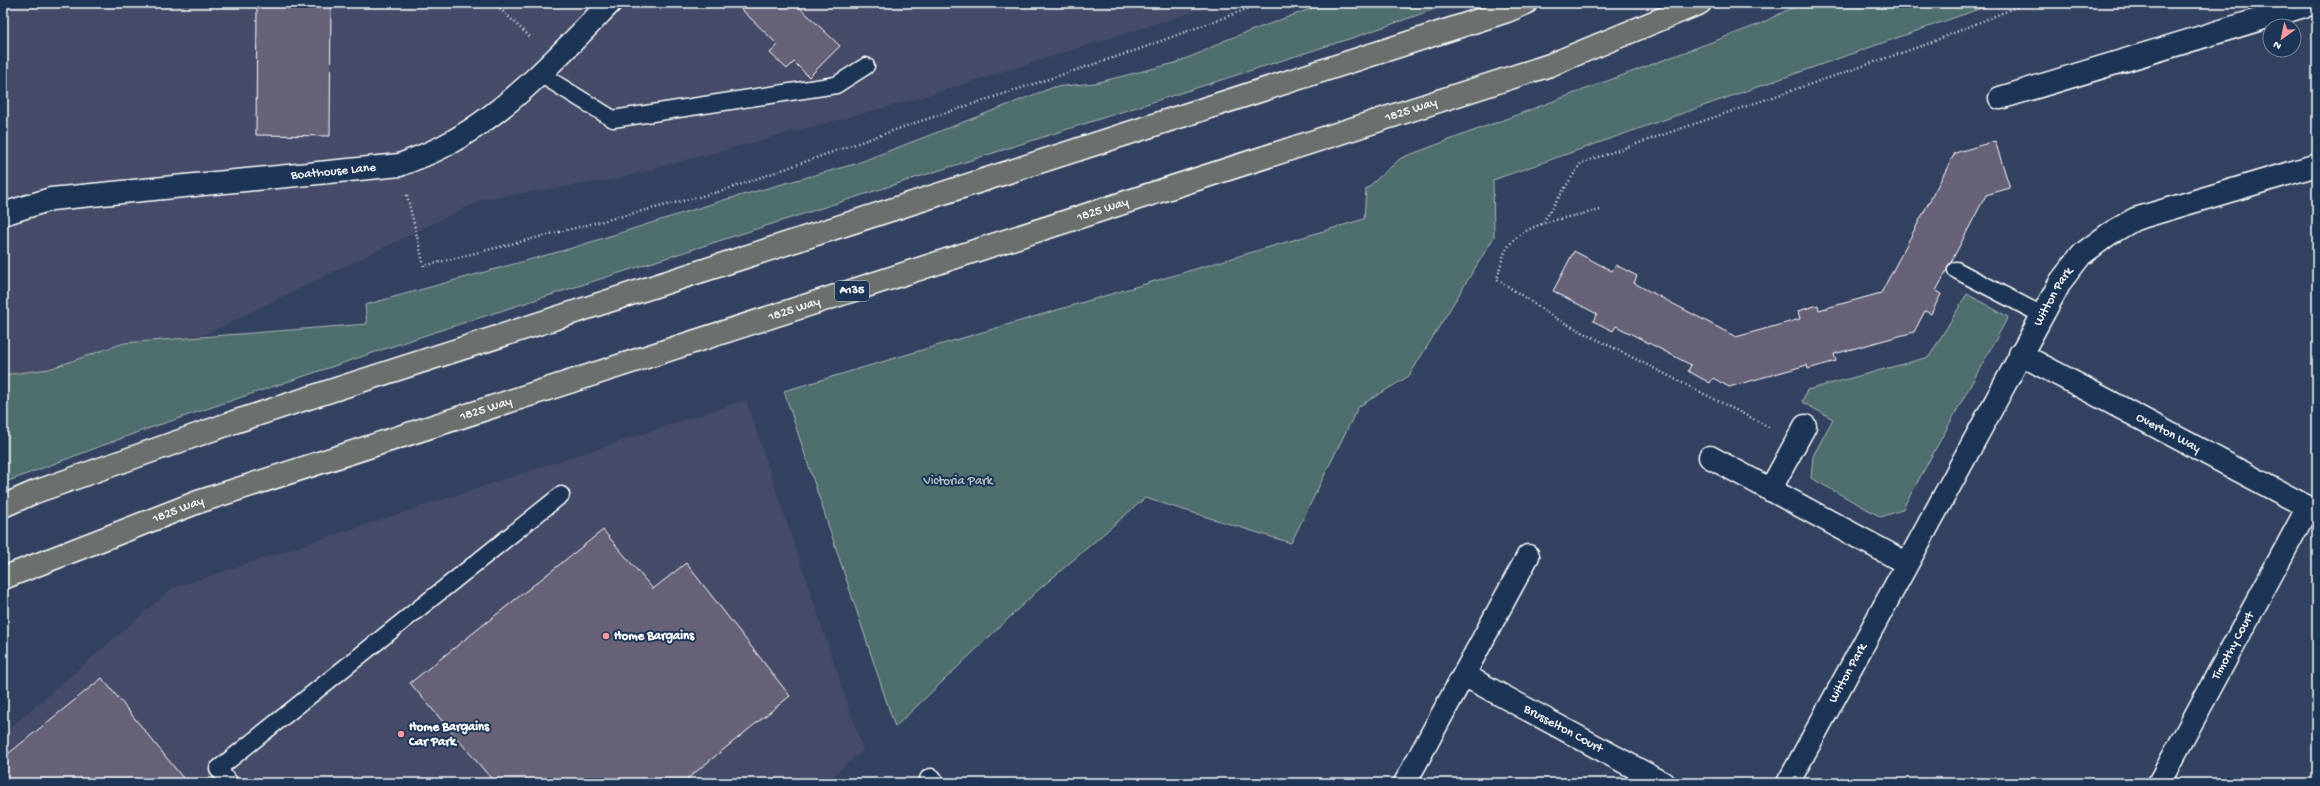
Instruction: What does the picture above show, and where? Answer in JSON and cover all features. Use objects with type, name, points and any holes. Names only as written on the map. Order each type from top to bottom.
[{"type":"main road","points":[[3,506],[35,492],[234,422],[1454,28],[1526,3]]},
{"type":"main road","name":"1825 Way","points":[[3,578],[198,502],[1550,65],[1700,3]]},
{"type":"street","name":"Boathouse Lane","points":[[3,214],[51,198],[400,165],[442,147],[482,122],[547,67],[610,3]]},
{"type":"street","points":[[2000,98],[2314,3]]},
{"type":"street","name":"Witton Park","points":[[1788,783],[2020,354],[2061,281],[2081,256],[2109,234],[2135,219],[2317,165]]},
{"type":"street","name":"Overton Way","points":[[2020,354],[2312,510]]},
{"type":"street","points":[[1770,490],[1801,433]]},
{"type":"street","points":[[1710,457],[1906,564]]},
{"type":"street","name":"Timothy Court","points":[[2159,783],[2312,510]]},
{"type":"street","points":[[1405,783],[1528,556]]},
{"type":"street","name":"Brusselton Court","points":[[1464,676],[1663,783]]},
{"type":"lane","points":[[547,67],[613,119],[836,85],[866,66]]},
{"type":"lane","points":[[1956,270],[2042,315]]},
{"type":"lane","points":[[230,783],[218,769],[561,495]]},
{"type":"path","points":[[494,3],[547,67]]},
{"type":"path","points":[[400,165],[424,266],[722,191],[912,124],[1137,50],[1263,3]]},
{"type":"path","points":[[1541,225],[1581,163],[1927,44],[2026,3]]},
{"type":"path","points":[[1600,210],[1541,225],[1521,233],[1505,252],[1497,279],[1557,319],[1801,433]]},
{"type":"shaded area","points":[[3,3],[1222,3],[913,100],[611,180],[483,199],[3,433]]},
{"type":"shaded area","points":[[746,400],[863,750],[825,783],[3,783],[3,734],[173,588]]},
{"type":"green space","points":[[1326,3],[1452,3],[1355,37],[435,332],[141,431],[3,483],[3,375],[49,369],[124,343],[367,324],[365,305],[572,248],[724,200],[855,164],[1054,87],[1095,83],[1175,63],[1226,40]]},
{"type":"green space","name":"Victoria Park","points":[[1801,3],[1996,3],[1493,180],[1494,237],[1409,376],[1358,407],[1291,543],[1145,498],[1036,592],[895,727],[784,391],[1364,219],[1366,189],[1401,158],[1760,24]]},
{"type":"green space","points":[[1967,294],[2008,317],[1902,510],[1881,517],[1811,478],[1813,456],[1833,419],[1802,402],[1807,390],[1929,357]]},
{"type":"building","points":[[257,3],[331,3],[330,136],[256,135]]},
{"type":"building","points":[[735,3],[795,3],[840,46],[809,77],[794,62],[787,69],[770,53],[778,45]]},
{"type":"building","points":[[1995,141],[2010,188],[1986,195],[1936,291],[1941,294],[1931,314],[1925,311],[1914,332],[1834,354],[1836,361],[1808,369],[1807,365],[1729,387],[1713,378],[1710,383],[1688,371],[1691,365],[1616,326],[1613,331],[1593,321],[1597,314],[1553,291],[1574,251],[1612,271],[1616,265],[1637,276],[1634,283],[1736,337],[1800,319],[1798,311],[1818,305],[1819,310],[1881,293],[1955,153]]},
{"type":"building","name":"Home Bargains","points":[[603,530],[653,589],[686,563],[790,696],[682,783],[495,783],[410,683]]},
{"type":"building","points":[[102,678],[187,783],[3,783],[3,758]]},
{"type":"place","name":"Home Bargains","points":[[606,636]]},
{"type":"place","name":"Home Bargains Car Park","points":[[401,734]]}]
